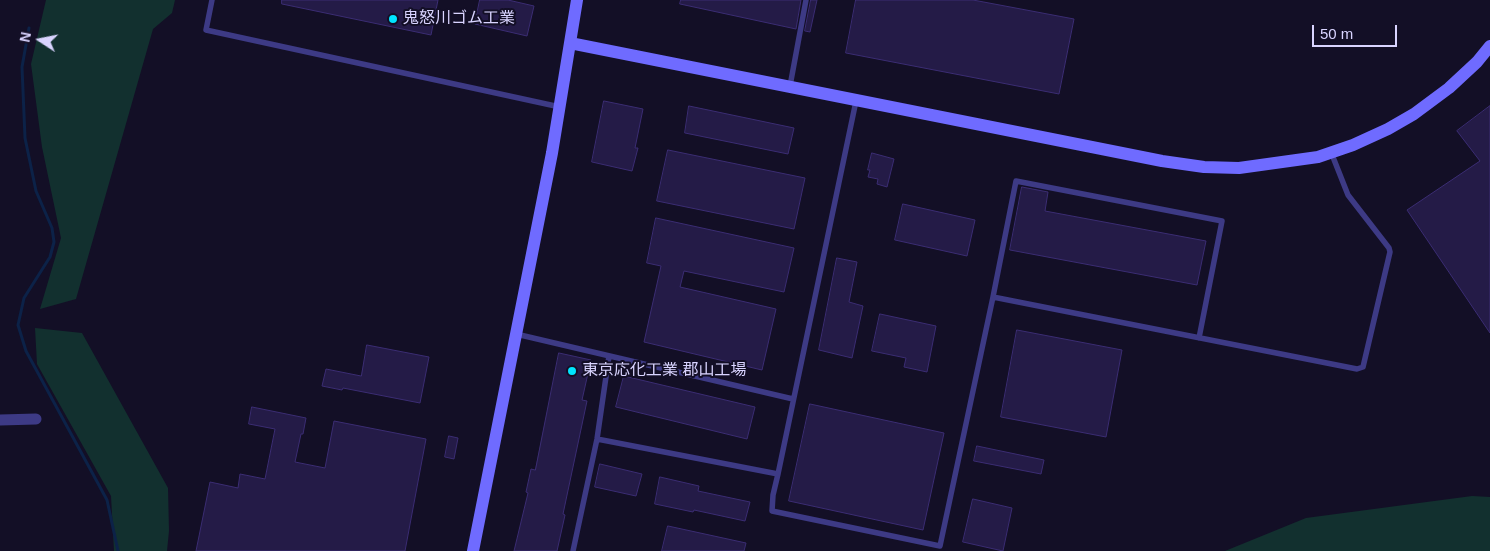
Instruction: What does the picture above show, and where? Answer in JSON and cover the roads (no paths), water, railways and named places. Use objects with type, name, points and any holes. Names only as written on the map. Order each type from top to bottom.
[{"type":"street","points":[[473,551],[560,107],[577,0]]},
{"type":"street","points":[[570,43],[1162,161],[1204,167],[1239,168],[1318,157],[1388,129],[1414,114],[1449,88],[1477,62],[1490,46]]},
{"type":"street","points":[[0,420],[36,419]]},
{"type":"lane","points":[[212,0],[206,30],[560,107]]},
{"type":"lane","points":[[790,86],[806,0]]},
{"type":"lane","points":[[856,101],[792,399],[773,495],[772,511],[940,546],[1016,180],[1222,221],[1199,338]]},
{"type":"lane","points":[[993,297],[1357,369],[1365,365],[1390,252],[1348,195],[1331,152]]},
{"type":"lane","points":[[516,334],[792,399]]},
{"type":"lane","points":[[573,551],[597,439],[609,356]]},
{"type":"lane","points":[[597,439],[778,474]]},
{"type":"waterway","points":[[29,28],[22,67],[25,138],[36,191],[52,228],[54,242],[50,257],[24,298],[18,325],[26,351],[107,500],[118,551]]},
{"type":"place","name":"鬼怒川ゴム工業","points":[[393,19]]},
{"type":"place","name":"東京応化工業 郡山工場","points":[[572,371]]}]
